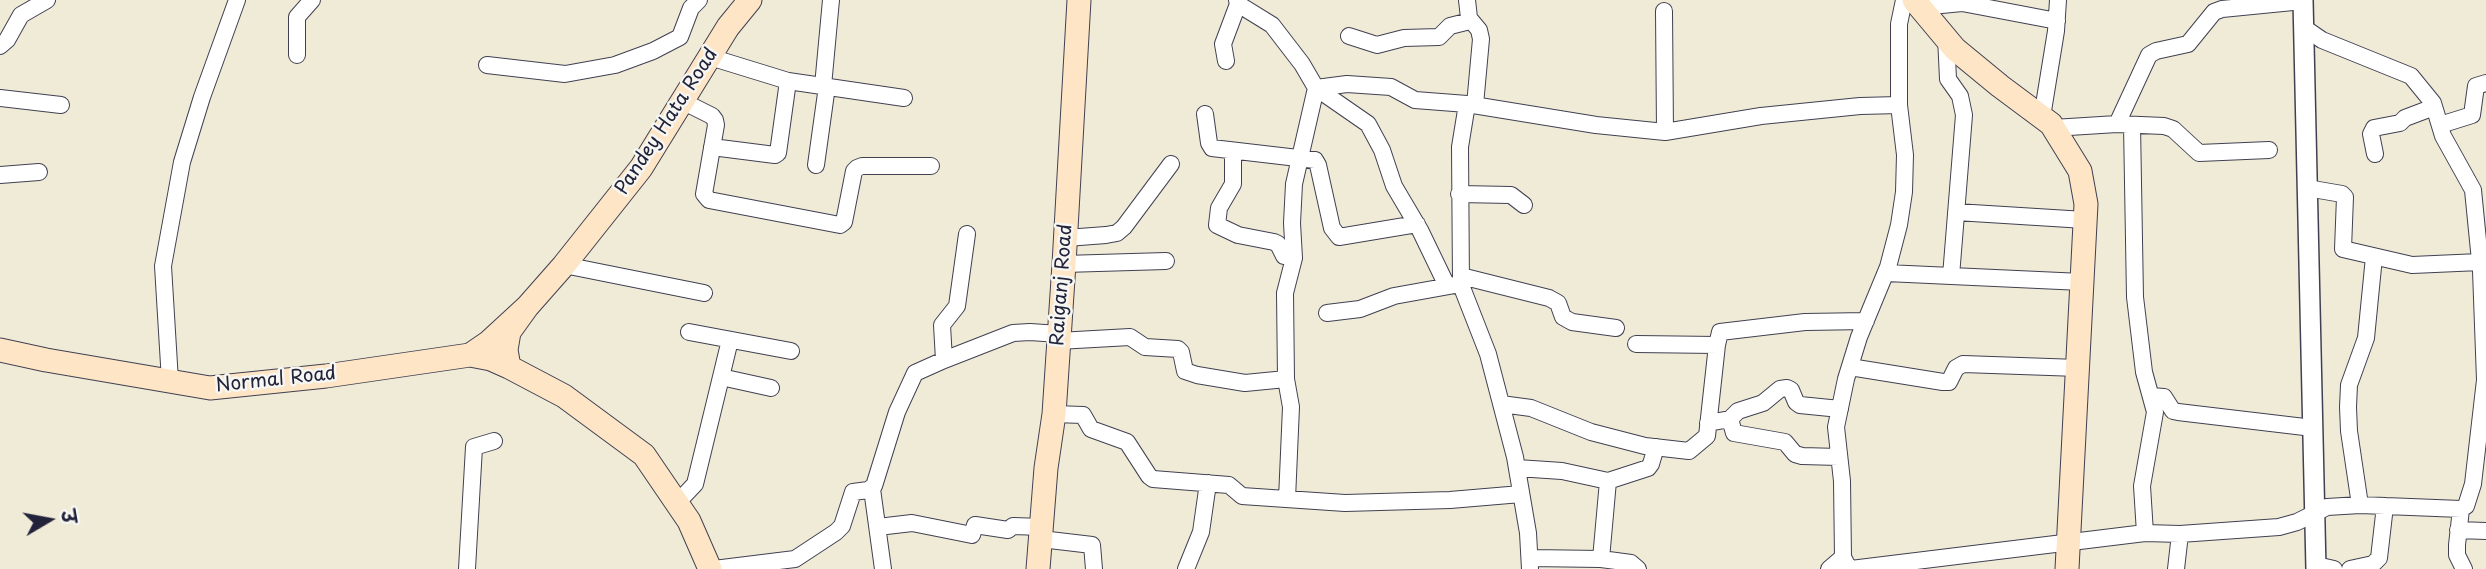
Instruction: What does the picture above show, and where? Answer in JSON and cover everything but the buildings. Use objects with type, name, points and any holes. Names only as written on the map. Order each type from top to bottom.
[{"type":"main road","name":"Pandey Hata Road","points":[[527,307],[641,168],[728,27],[750,0]]},
{"type":"main road","name":"Raiganj Road","points":[[1038,569],[1054,414],[1079,0]]},
{"type":"main road","points":[[1915,2],[1955,49],[2048,123],[2080,171],[2086,204],[2067,569]]},
{"type":"main road","points":[[470,355],[489,342],[527,307]]},
{"type":"main road","points":[[509,367],[506,350],[509,332],[527,307]]},
{"type":"main road","name":"Normal Road","points":[[0,349],[210,388],[326,376],[470,355]]},
{"type":"main road","points":[[470,355],[491,359],[564,396],[644,456],[689,522],[712,569]]},
{"type":"street","points":[[0,46],[7,40],[21,15],[47,0]]},
{"type":"street","points":[[170,381],[163,266],[182,162],[237,0]]},
{"type":"street","points":[[297,55],[297,17],[312,0]]},
{"type":"street","points":[[487,65],[565,74],[615,65],[653,51],[680,37],[691,8],[699,0]]},
{"type":"street","points":[[816,165],[831,0]]},
{"type":"street","points":[[1456,282],[1460,147],[1471,105],[1481,39],[1479,30],[1471,21],[1467,0]]},
{"type":"street","points":[[2058,0],[2048,123],[2124,124],[2173,129],[2193,149],[2204,155],[2269,150]]},
{"type":"street","points":[[2145,533],[2142,486],[2155,412],[2144,372],[2135,297],[2124,124],[2149,55],[2188,44],[2214,12],[2239,4],[2303,1],[2315,513],[2322,568]]},
{"type":"street","points":[[1226,61],[1223,44],[1238,2],[1272,25],[1302,64],[1316,88],[1368,124],[1382,150],[1394,186],[1456,282],[1488,355],[1517,468],[1530,564],[1631,563],[1638,569]]},
{"type":"street","points":[[1847,565],[1836,427],[1850,367],[1886,274],[1899,225],[1904,192],[1905,155],[1899,105],[1899,24],[1915,2],[1962,3],[2057,21]]},
{"type":"street","points":[[1664,11],[1665,132]]},
{"type":"street","points":[[1349,36],[1377,46],[1404,38],[1439,37],[1447,27],[1471,21]]},
{"type":"street","points":[[2303,27],[2322,40],[2367,60],[2393,66],[2411,76],[2434,107],[2443,136],[2473,190],[2486,201]]},
{"type":"street","points":[[1946,37],[1948,79],[1960,96],[1964,115],[1951,276]]},
{"type":"street","points":[[710,57],[788,80],[904,99]]},
{"type":"street","points":[[712,147],[775,155],[778,153],[788,80]]},
{"type":"street","points":[[2440,125],[2472,115],[2476,86],[2486,83]]},
{"type":"street","points":[[1316,88],[1347,84],[1391,87],[1415,100],[1471,105],[1596,125],[1665,132],[1761,117],[1860,106],[1899,105]]},
{"type":"street","points":[[1287,499],[1291,408],[1286,379],[1284,293],[1294,258],[1294,184],[1316,88]]},
{"type":"street","points":[[0,98],[61,105]]},
{"type":"street","points":[[682,101],[715,120],[704,194],[709,200],[837,225],[844,222],[854,171],[857,168],[931,166]]},
{"type":"street","points":[[2375,154],[2371,134],[2374,128],[2400,123],[2405,118],[2434,107]]},
{"type":"street","points":[[1205,114],[1209,143],[1217,149],[1312,159],[1318,164],[1332,228],[1339,237],[1417,224]]},
{"type":"street","points":[[1233,152],[1233,184],[1219,208],[1217,225],[1238,235],[1274,242],[1284,256],[1294,258]]},
{"type":"street","points":[[1066,238],[1106,235],[1125,228],[1171,164]]},
{"type":"street","points":[[0,175],[39,172]]},
{"type":"street","points":[[2307,188],[2342,194],[2345,197],[2343,249],[2412,265],[2480,262]]},
{"type":"street","points":[[1829,569],[1847,565],[2068,544],[2145,533],[2179,534],[2279,527],[2297,523],[2327,507],[2360,505],[2460,509],[2469,502],[2473,484],[2485,380],[2480,262],[2473,190]]},
{"type":"street","points":[[1459,194],[1511,195],[1524,205]]},
{"type":"street","points":[[1956,212],[2085,220]]},
{"type":"street","points":[[944,360],[942,325],[957,306],[967,234]]},
{"type":"street","points":[[2360,505],[2349,431],[2349,384],[2365,338],[2374,257]]},
{"type":"street","points":[[1064,264],[1166,261]]},
{"type":"street","points":[[564,265],[704,293]]},
{"type":"street","points":[[1886,274],[2082,282]]},
{"type":"street","points":[[1327,313],[1360,309],[1394,296],[1456,282],[1549,298],[1558,303],[1563,317],[1572,322],[1616,328]]},
{"type":"street","points":[[1502,404],[1531,408],[1591,432],[1656,447],[1689,451],[1707,436],[1720,332],[1805,322],[1866,321]]},
{"type":"street","points":[[689,332],[791,351]]},
{"type":"street","points":[[883,569],[872,489],[897,412],[915,373],[1013,334],[1030,332],[1058,338],[1130,337],[1145,347],[1178,349],[1185,371],[1197,375],[1245,383],[1286,379]]},
{"type":"street","points":[[677,503],[695,484],[730,340]]},
{"type":"street","points":[[1636,344],[1717,345]]},
{"type":"street","points":[[1850,367],[1943,382],[1949,382],[1956,368],[1963,365],[2078,368]]},
{"type":"street","points":[[721,377],[771,388]]},
{"type":"street","points":[[1708,423],[1730,419],[1738,411],[1763,403],[1780,389],[1787,388],[1800,405],[1840,409]]},
{"type":"street","points":[[2151,396],[2164,397],[2172,411],[2313,428]]},
{"type":"street","points":[[1054,414],[1083,415],[1091,429],[1127,442],[1153,479],[1229,485],[1242,496],[1345,503],[1450,500],[1521,494]]},
{"type":"street","points":[[1730,419],[1734,433],[1785,442],[1795,454],[1802,456],[1839,457]]},
{"type":"street","points":[[467,569],[474,447],[494,441]]},
{"type":"street","points":[[1517,468],[1562,471],[1608,481],[1647,468],[1651,464],[1656,447]]},
{"type":"street","points":[[1593,562],[1608,481]]},
{"type":"street","points":[[1186,569],[1201,532],[1208,483]]},
{"type":"street","points":[[712,569],[787,562],[802,556],[842,526],[853,492],[872,489]]},
{"type":"street","points":[[2350,569],[2373,564],[2379,558],[2385,506]]},
{"type":"street","points":[[2460,509],[2457,555],[2464,569]]},
{"type":"street","points":[[878,527],[906,523],[972,535],[975,526],[1008,530],[1013,526],[1091,545],[1094,569]]},
{"type":"street","points":[[2458,530],[2486,531]]},
{"type":"street","points":[[2176,569],[2179,534]]}]
